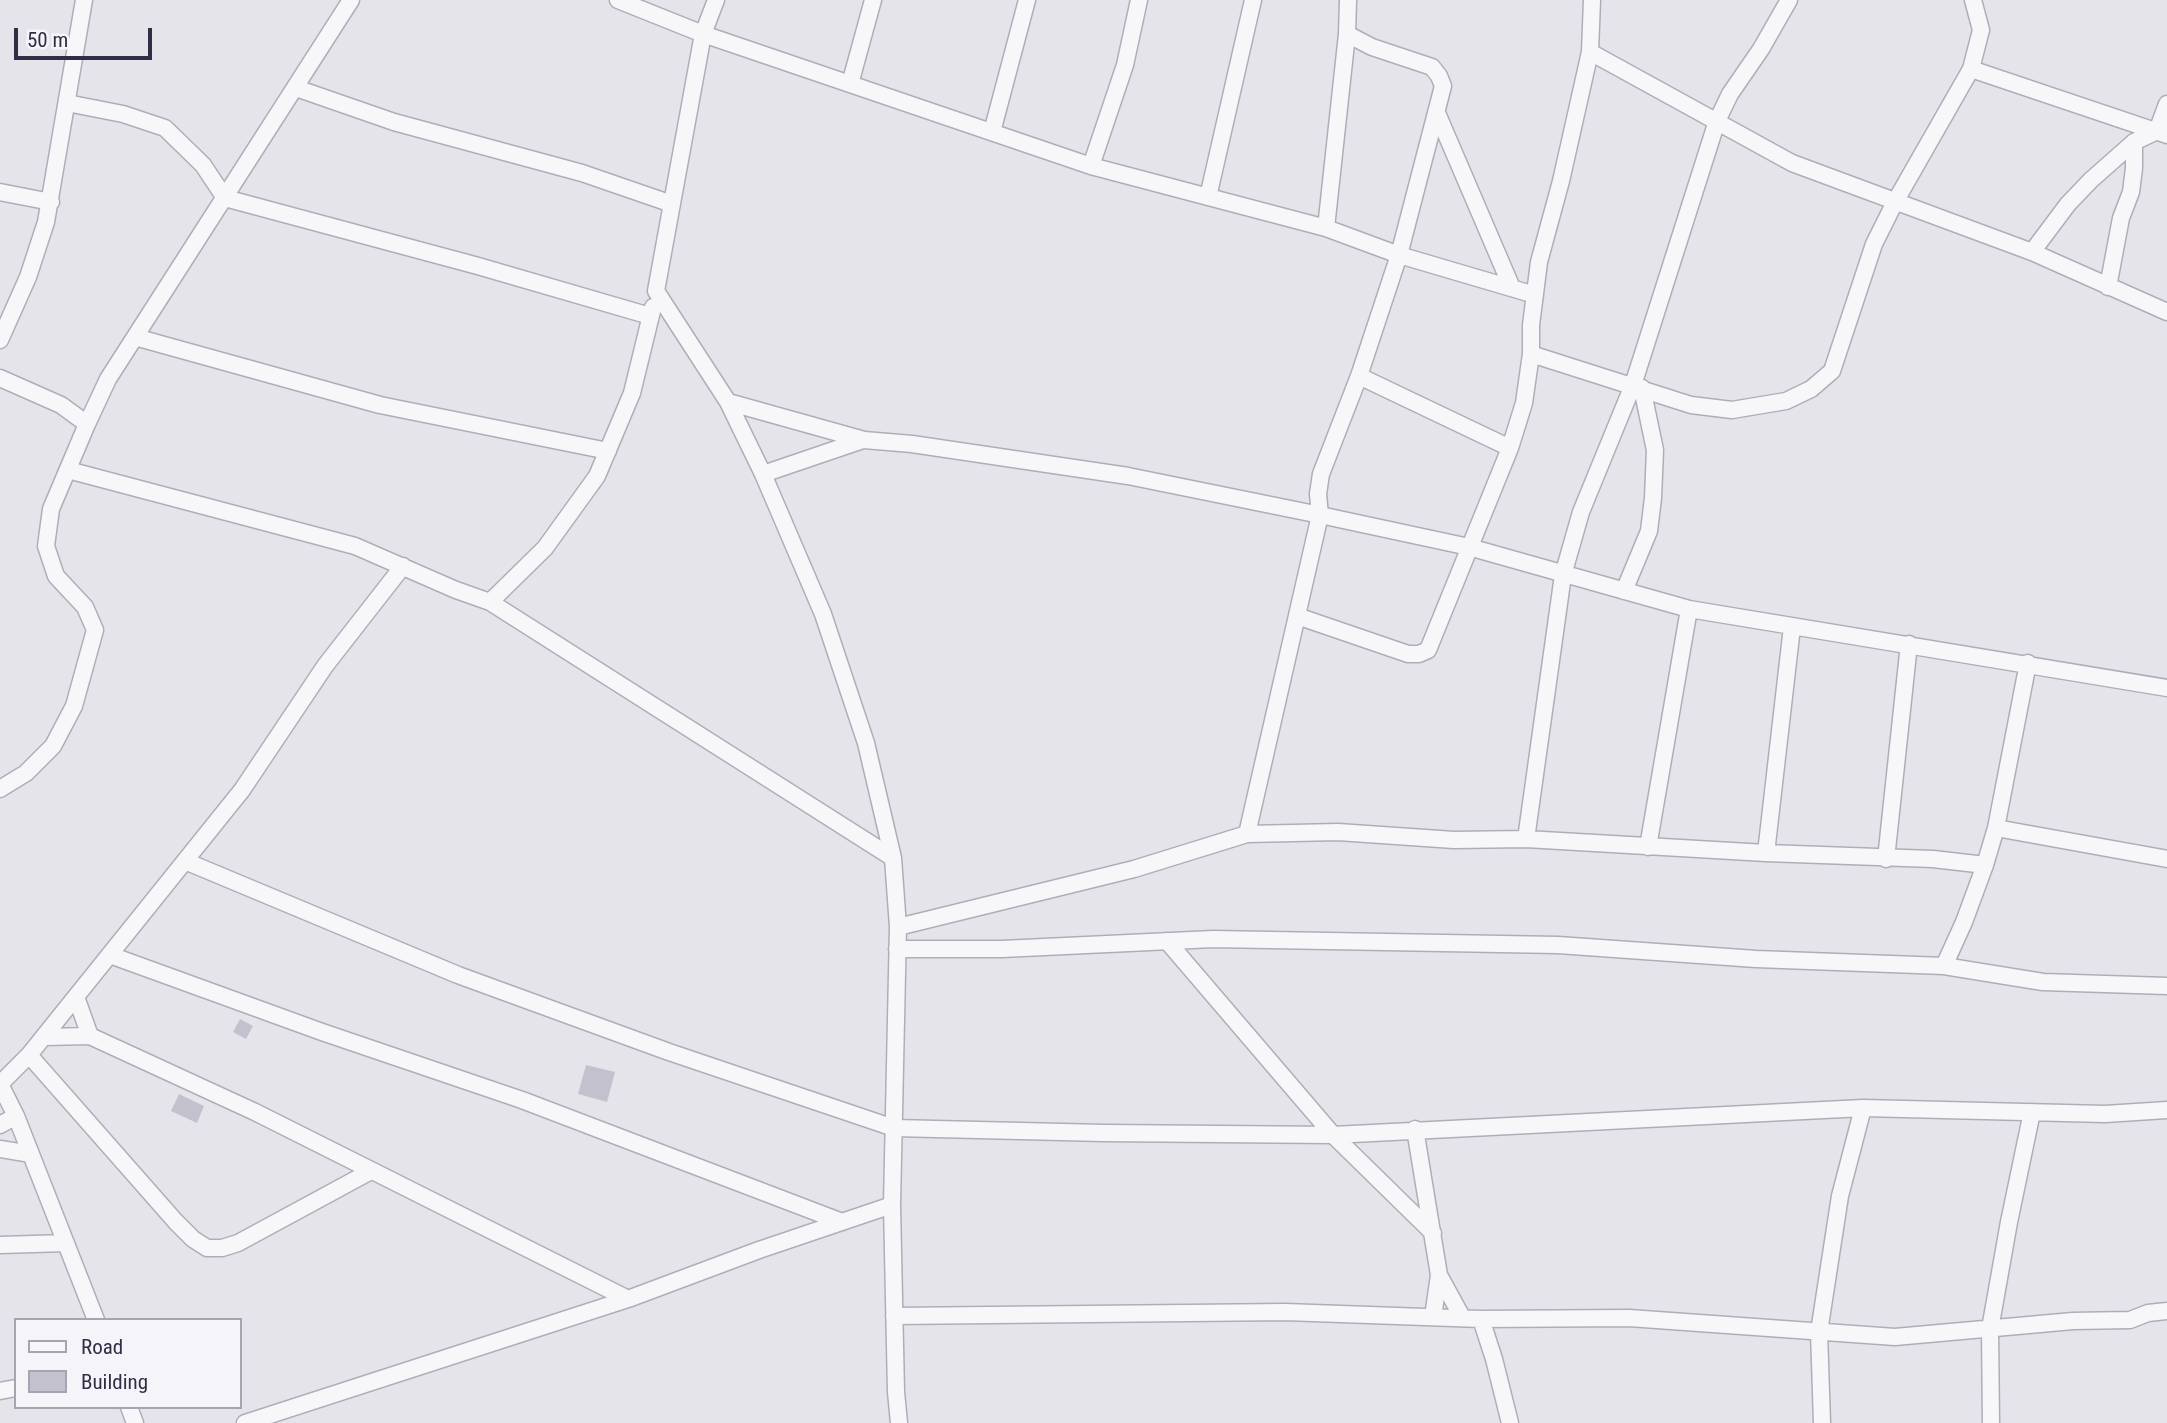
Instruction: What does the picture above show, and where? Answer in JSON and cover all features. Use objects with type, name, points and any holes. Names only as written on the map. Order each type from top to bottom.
[{"type":"street","points":[[0,340],[28,277],[51,202],[84,0]]},
{"type":"street","points":[[0,789],[26,773],[53,746],[74,706],[95,630],[85,607],[56,576],[46,546],[51,509],[87,424],[108,379],[351,0]]},
{"type":"street","points":[[618,0],[703,34],[1091,166],[1326,228],[1399,255],[1535,295]]},
{"type":"street","points":[[490,602],[545,548],[597,476],[632,393],[656,291],[703,34],[716,0]]},
{"type":"street","points":[[850,84],[873,0]]},
{"type":"street","points":[[992,132],[1027,0]]},
{"type":"street","points":[[1091,166],[1125,65],[1139,0]]},
{"type":"street","points":[[1209,197],[1253,0]]},
{"type":"street","points":[[1326,228],[1347,34],[1348,0]]},
{"type":"street","points":[[1297,616],[1408,654],[1419,654],[1428,650],[1510,448],[1524,403],[1539,262],[1561,181],[1590,52],[1592,0]]},
{"type":"street","points":[[1526,839],[1563,575],[1581,512],[1637,386],[1717,121],[1730,94],[1761,49],[1789,0]]},
{"type":"street","points":[[1531,354],[1692,405],[1731,410],[1786,401],[1811,389],[1832,371],[1874,244],[1970,69],[1981,30],[1973,0]]},
{"type":"street","points":[[1247,834],[1320,514],[1318,494],[1321,474],[1359,376],[1399,255],[1443,86],[1432,67],[1372,47],[1347,34]]},
{"type":"street","points":[[1590,52],[1792,163],[2032,252],[2167,312]]},
{"type":"street","points":[[1970,69],[2162,133]]},
{"type":"street","points":[[296,88],[394,122],[582,173],[672,204]]},
{"type":"street","points":[[67,103],[123,114],[165,128],[203,165],[225,198],[478,266],[650,316]]},
{"type":"street","points":[[2162,133],[2167,104]]},
{"type":"street","points":[[1437,113],[1512,288]]},
{"type":"street","points":[[2032,252],[2068,204],[2134,142],[2162,133]]},
{"type":"street","points":[[2108,287],[2122,218],[2131,192],[2134,142]]},
{"type":"street","points":[[0,191],[51,202]]},
{"type":"street","points":[[656,291],[729,402],[823,614],[866,743],[893,858],[898,927],[892,1205],[899,1423]]},
{"type":"street","points":[[135,337],[380,405],[608,451]]},
{"type":"street","points":[[1359,376],[1510,448]]},
{"type":"street","points":[[0,378],[61,405],[87,424]]},
{"type":"street","points":[[1624,591],[1649,531],[1653,498],[1655,450],[1637,386]]},
{"type":"street","points":[[729,402],[864,440],[912,444],[1128,476],[1320,514],[1469,547],[1689,609],[2167,688]]},
{"type":"street","points":[[763,474],[864,440]]},
{"type":"street","points":[[68,470],[355,546],[490,602],[893,858]]},
{"type":"street","points":[[95,1318],[16,1116],[0,1084],[44,1037],[242,790],[325,666],[403,566]]},
{"type":"street","points":[[1648,847],[1689,609]]},
{"type":"street","points":[[1766,853],[1792,627]]},
{"type":"street","points":[[1886,859],[1909,644]]},
{"type":"street","points":[[1944,966],[1964,922],[1996,828],[2028,663]]},
{"type":"street","points":[[1996,828],[2167,859]]},
{"type":"street","points":[[898,927],[1134,869],[1247,834],[1338,832],[1454,840],[1526,839],[1886,859],[1933,859],[1985,865]]},
{"type":"street","points":[[185,861],[458,975],[669,1052],[894,1128],[1332,1135],[1415,1129],[1709,1118],[1863,1108],[2105,1114],[2167,1110]]},
{"type":"street","points":[[897,949],[1002,948],[1213,939],[1558,945],[1756,959],[1944,966],[2043,982],[2167,986]]},
{"type":"street","points":[[1167,941],[1332,1135],[1433,1233]]},
{"type":"street","points":[[110,955],[322,1032],[522,1100],[842,1222]]},
{"type":"street","points":[[75,997],[90,1036]]},
{"type":"street","points":[[44,1037],[90,1036],[255,1112],[628,1299]]},
{"type":"street","points":[[29,1055],[176,1222],[207,1248],[222,1248],[238,1243],[371,1171]]},
{"type":"street","points":[[1822,1423],[1819,1332],[1840,1196],[1863,1108]]},
{"type":"street","points":[[1991,1423],[1990,1329],[2032,1112]]},
{"type":"street","points":[[0,1125],[16,1116]]},
{"type":"street","points":[[1415,1129],[1439,1275],[1433,1317]]},
{"type":"street","points":[[0,1149],[31,1154]]},
{"type":"street","points":[[245,1423],[628,1299],[892,1205]]},
{"type":"street","points":[[0,1245],[66,1243]]},
{"type":"street","points":[[1439,1275],[1462,1317]]},
{"type":"street","points":[[894,1315],[1285,1312],[1481,1319],[1629,1318],[1895,1337],[2073,1321],[2130,1320],[2148,1313],[2167,1311]]},
{"type":"street","points":[[1481,1319],[1510,1423]]},
{"type":"building","points":[[240,1019],[253,1026],[246,1039],[233,1032]]},
{"type":"building","points":[[586,1065],[615,1072],[607,1102],[578,1094]]},
{"type":"building","points":[[179,1094],[204,1106],[197,1123],[171,1111]]}]
